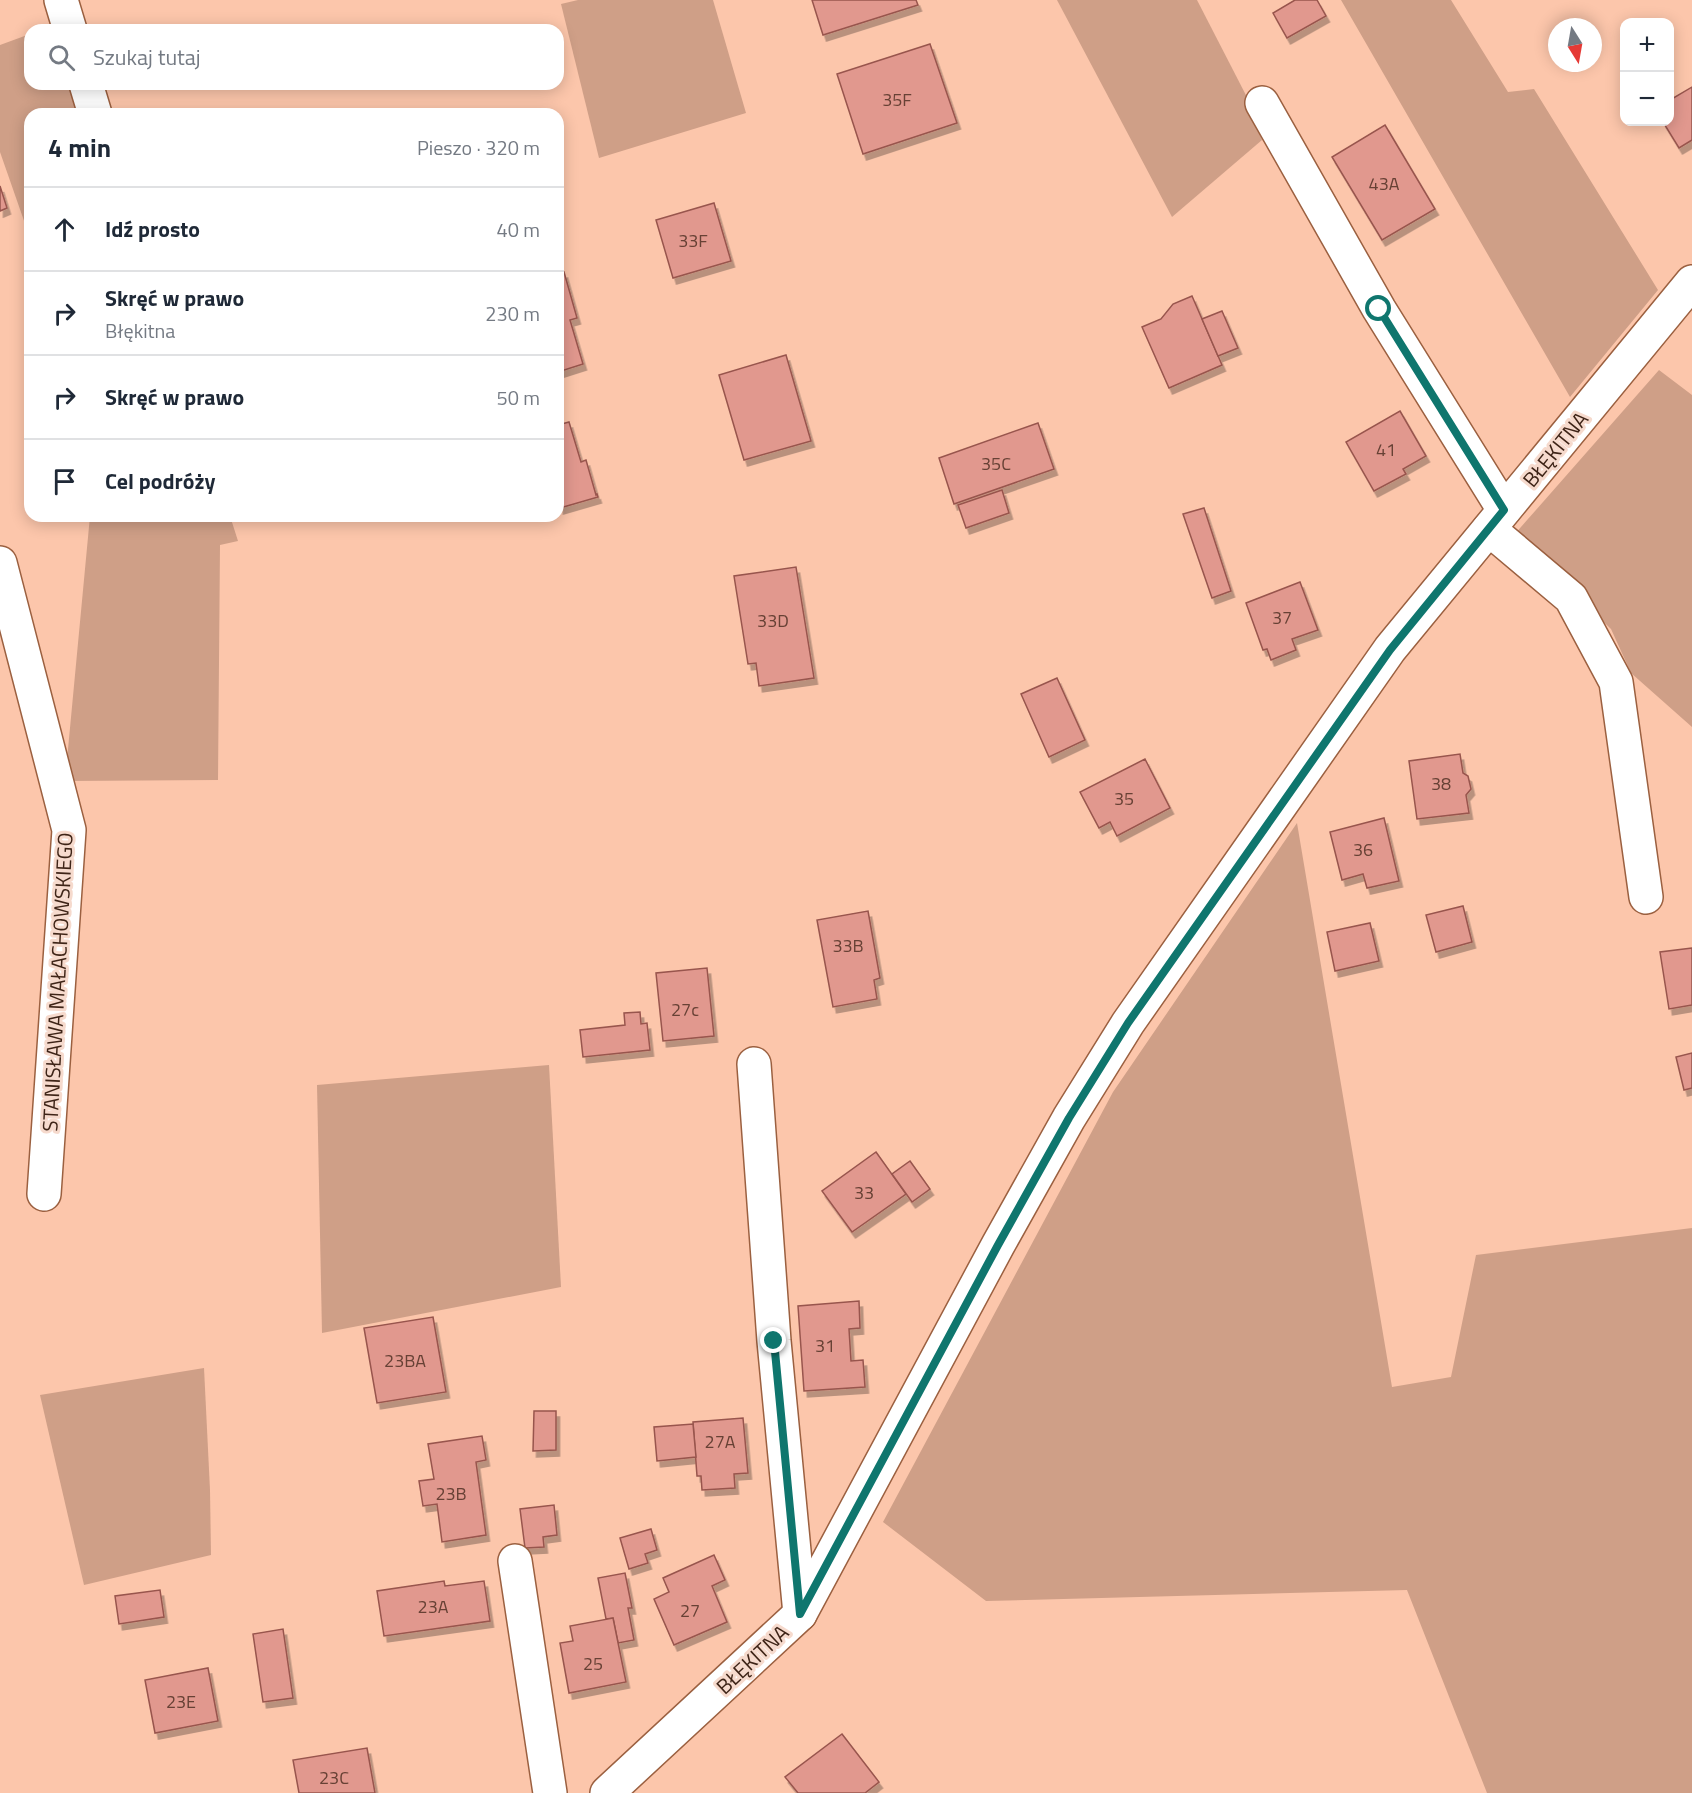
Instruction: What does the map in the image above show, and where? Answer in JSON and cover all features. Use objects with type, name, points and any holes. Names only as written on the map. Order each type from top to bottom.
[{"type":"street","points":[[61,0],[68,24]]},
{"type":"street","points":[[88,90],[93,108]]},
{"type":"street","points":[[1262,104],[1497,520],[1571,598],[1616,682],[1646,897]]},
{"type":"street","name":"BŁĘKITNA","points":[[607,1793],[800,1614],[1003,1235],[1069,1118],[1128,1023],[1390,650],[1692,282]]},
{"type":"street","name":"STANISŁAWA MAŁACHOWSKIEGO","points":[[0,563],[69,830],[44,1194]]},
{"type":"street","points":[[753,1064],[774,1341],[800,1614]]},
{"type":"street","points":[[515,1561],[550,1793]]},
{"type":"shaded area","points":[[578,0],[713,0],[746,113],[599,158],[561,4]]},
{"type":"shaded area","points":[[1057,0],[1197,0],[1250,103],[1262,140],[1172,217]]},
{"type":"shaded area","points":[[1341,0],[1451,0],[1508,92],[1534,89],[1658,290],[1570,397]]},
{"type":"shaded area","points":[[24,36],[24,90],[79,90],[83,108],[24,108],[24,221],[0,152],[0,45]]},
{"type":"shaded area","points":[[1659,370],[1692,395],[1692,727],[1631,673],[1611,629],[1514,535]]},
{"type":"shaded area","points":[[89,522],[232,522],[238,541],[220,545],[218,780],[65,781]]},
{"type":"shaded area","points":[[1297,823],[1392,1387],[1451,1377],[1476,1255],[1692,1228],[1692,1793],[1487,1793],[1407,1590],[986,1601],[883,1522],[1113,1092]]},
{"type":"shaded area","points":[[549,1065],[561,1287],[322,1333],[317,1085]]},
{"type":"shaded area","points":[[204,1368],[211,1555],[84,1585],[40,1395]]},
{"type":"building","points":[[812,0],[916,0],[918,5],[823,35]]},
{"type":"building","points":[[1295,0],[1317,0],[1326,16],[1287,38],[1273,13]]},
{"type":"building","points":[[930,44],[957,123],[863,154],[837,74]]},
{"type":"building","points":[[1692,87],[1692,140],[1679,148],[1665,126],[1674,126],[1674,98]]},
{"type":"building","points":[[1385,125],[1435,209],[1382,240],[1332,157]]},
{"type":"building","points":[[0,186],[7,208],[0,211]]},
{"type":"building","points":[[714,203],[731,261],[673,278],[656,220]]},
{"type":"building","points":[[564,272],[577,318],[570,320],[583,364],[564,370]]},
{"type":"building","points":[[1192,296],[1222,365],[1169,388],[1142,327],[1161,319],[1173,304]]},
{"type":"building","points":[[1222,311],[1238,348],[1218,356],[1202,319]]},
{"type":"building","points":[[786,355],[811,441],[744,460],[719,375]]},
{"type":"building","points":[[1400,411],[1426,456],[1403,469],[1406,474],[1374,491],[1346,442]]},
{"type":"building","points":[[569,422],[581,462],[586,460],[598,497],[564,507],[564,423]]},
{"type":"building","points":[[1038,423],[1054,469],[954,504],[939,458]]},
{"type":"building","points":[[1002,490],[1009,513],[966,528],[958,505]]},
{"type":"building","points":[[1204,508],[1231,591],[1212,598],[1183,514]]},
{"type":"building","points":[[796,567],[814,678],[759,686],[756,663],[748,664],[734,576]]},
{"type":"building","points":[[1300,582],[1318,630],[1292,639],[1296,650],[1271,660],[1267,649],[1263,650],[1246,603]]},
{"type":"building","points":[[1057,678],[1085,740],[1049,757],[1021,694]]},
{"type":"building","points":[[1460,754],[1463,773],[1468,776],[1471,789],[1466,795],[1469,813],[1417,819],[1409,761]]},
{"type":"building","points":[[1145,759],[1170,808],[1117,836],[1110,822],[1099,828],[1080,792]]},
{"type":"building","points":[[1384,818],[1399,881],[1367,888],[1363,874],[1342,880],[1330,832]]},
{"type":"building","points":[[1463,906],[1472,942],[1436,952],[1426,915]]},
{"type":"building","points":[[868,911],[880,978],[874,980],[877,999],[833,1007],[817,920]]},
{"type":"building","points":[[1370,923],[1379,961],[1335,971],[1327,932]]},
{"type":"building","points":[[1692,948],[1692,1005],[1669,1009],[1660,952]]},
{"type":"building","points":[[707,968],[714,1036],[663,1041],[656,973]]},
{"type":"building","points":[[640,1012],[641,1024],[647,1023],[650,1050],[583,1057],[580,1030],[625,1025],[624,1013]]},
{"type":"building","points":[[1692,1053],[1692,1088],[1684,1090],[1676,1057]]},
{"type":"building","points":[[876,1152],[906,1194],[852,1232],[822,1191]]},
{"type":"building","points":[[910,1161],[930,1189],[912,1202],[892,1174]]},
{"type":"building","points":[[859,1301],[860,1328],[849,1329],[851,1361],[863,1360],[865,1387],[804,1391],[798,1306]]},
{"type":"building","points":[[433,1317],[446,1392],[377,1403],[364,1328]]},
{"type":"building","points":[[534,1411],[556,1411],[556,1450],[533,1451]]},
{"type":"building","points":[[743,1418],[748,1473],[734,1474],[735,1488],[702,1490],[701,1476],[697,1476],[693,1422]]},
{"type":"building","points":[[693,1424],[696,1457],[657,1461],[654,1427]]},
{"type":"building","points":[[482,1436],[486,1460],[476,1462],[486,1535],[442,1542],[437,1504],[423,1506],[419,1481],[434,1479],[428,1444]]},
{"type":"building","points":[[554,1505],[557,1535],[543,1537],[544,1547],[525,1548],[520,1509]]},
{"type":"building","points":[[651,1529],[657,1550],[645,1554],[648,1563],[629,1569],[620,1538]]},
{"type":"building","points":[[714,1555],[725,1580],[712,1586],[727,1622],[674,1645],[654,1599],[669,1592],[663,1578]]},
{"type":"building","points":[[625,1573],[632,1608],[628,1608],[634,1640],[618,1643],[613,1618],[606,1619],[598,1578]]},
{"type":"building","points":[[444,1581],[445,1586],[484,1581],[490,1621],[384,1636],[377,1591]]},
{"type":"building","points":[[160,1590],[164,1617],[119,1624],[115,1596]]},
{"type":"building","points":[[613,1618],[626,1682],[569,1693],[560,1643],[573,1641],[570,1626]]},
{"type":"building","points":[[283,1629],[293,1698],[263,1702],[253,1634]]},
{"type":"building","points":[[208,1668],[218,1721],[155,1733],[145,1680]]},
{"type":"building","points":[[842,1734],[879,1782],[865,1793],[798,1793],[785,1777]]},
{"type":"building","points":[[367,1748],[375,1793],[299,1793],[293,1760]]},
{"type":"route","points":[[774,1341],[800,1614],[998,1245],[1069,1118],[1128,1023],[1390,650],[1504,510],[1379,309]]}]
